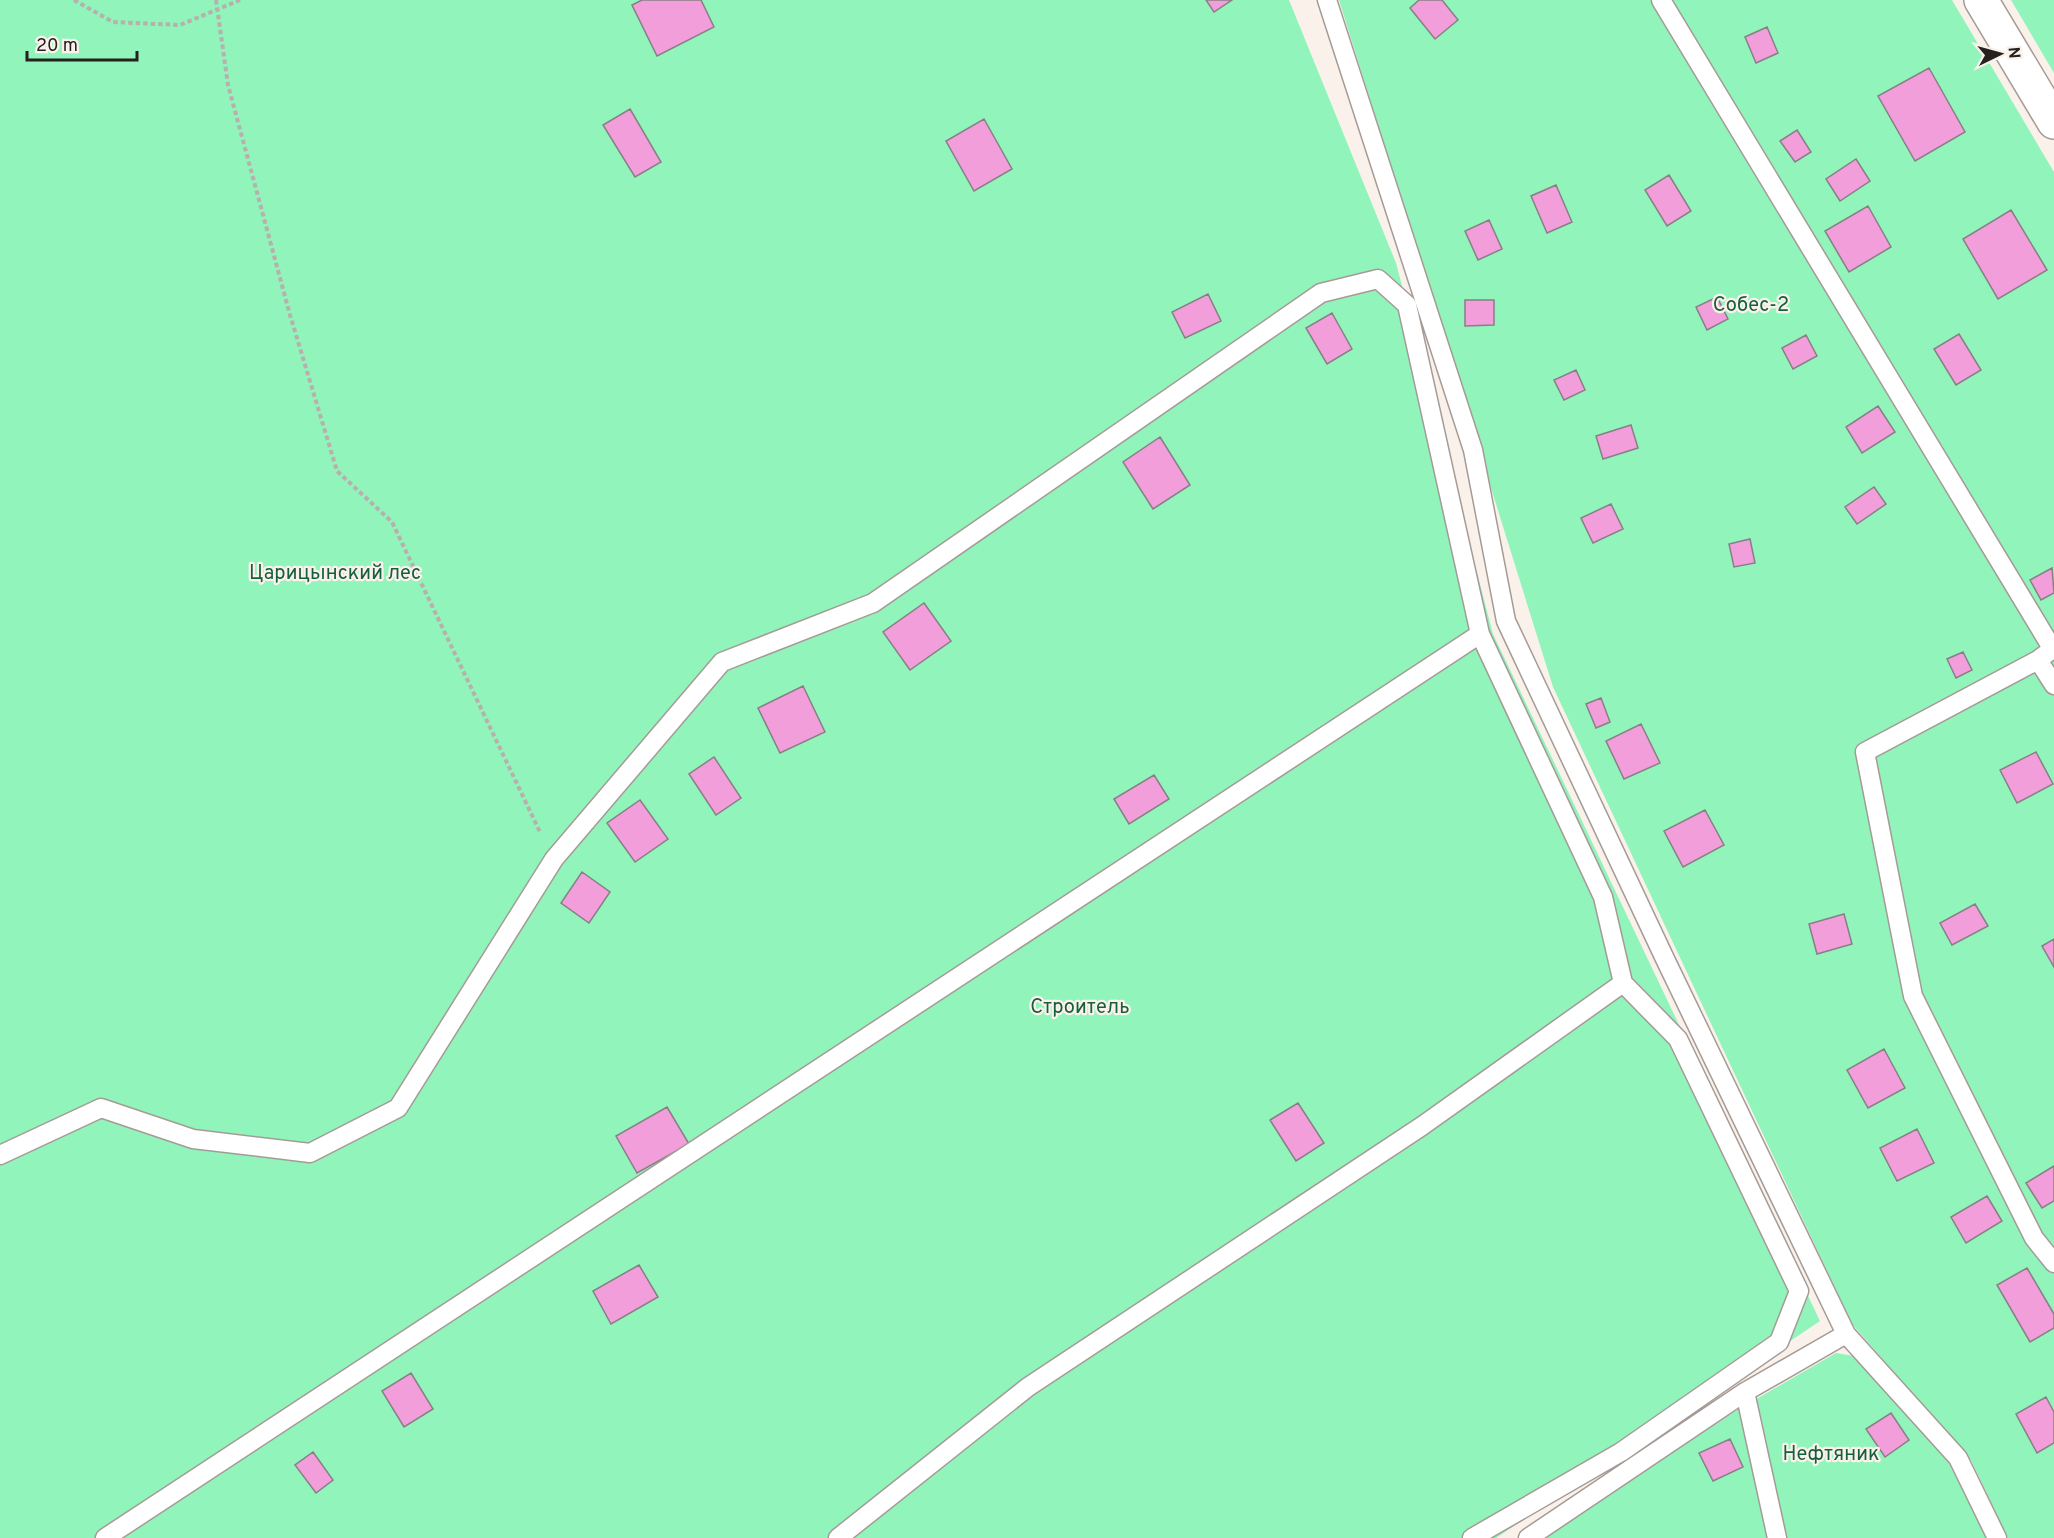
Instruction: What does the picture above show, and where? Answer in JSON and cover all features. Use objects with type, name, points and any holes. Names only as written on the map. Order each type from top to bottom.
[{"type":"street","points":[[1981,0],[2054,122]]},
{"type":"lane","points":[[1328,0],[1473,450],[1506,621],[1846,1334],[1958,1458],[1997,1538]]},
{"type":"lane","points":[[1661,0],[2048,652],[2054,685]]},
{"type":"lane","points":[[0,1155],[101,1108],[193,1139],[310,1153],[398,1108],[554,859],[722,662],[873,603],[1321,293],[1378,279],[1407,305],[1480,634],[1603,897],[1623,983],[1678,1039],[1799,1291],[1779,1342],[1621,1452],[1472,1538]]},
{"type":"lane","points":[[105,1538],[1480,634]]},
{"type":"lane","points":[[2048,652],[1865,752],[1913,996],[2034,1238],[2054,1263]]},
{"type":"lane","points":[[838,1538],[1028,1387],[1422,1126],[1623,983]]},
{"type":"lane","points":[[1528,1538],[1745,1392],[1846,1334]]},
{"type":"lane","points":[[1745,1392],[1777,1538]]},
{"type":"path","points":[[74,0],[113,22],[180,25],[240,0]]},
{"type":"path","points":[[216,0],[228,85],[290,315],[337,471],[392,522],[554,859]]},
{"type":"green space","name":"Строитель","points":[[0,0],[1289,0],[1396,263],[1493,634],[1820,1321],[1496,1538],[0,1538]]},
{"type":"green space","name":"Собес-2","points":[[1339,0],[1952,0],[2054,172],[2054,1538],[2008,1538],[1971,1460],[1852,1324],[1553,687]]},
{"type":"green space","points":[[2011,0],[2054,0],[2054,73]]},
{"type":"green space","name":"Нефтяник","points":[[1836,1353],[1860,1357],[1952,1463],[1986,1538],[1540,1538],[1739,1409]]},
{"type":"building","points":[[642,0],[701,0],[714,27],[657,56],[632,5]]},
{"type":"building","points":[[1206,0],[1232,0],[1214,12]]},
{"type":"building","points":[[1419,0],[1442,0],[1458,20],[1435,39],[1410,8]]},
{"type":"building","points":[[1767,27],[1778,53],[1756,63],[1745,37]]},
{"type":"building","points":[[1929,68],[1965,132],[1915,161],[1878,96]]},
{"type":"building","points":[[630,109],[661,162],[635,177],[603,125]]},
{"type":"building","points":[[984,119],[1012,169],[974,191],[946,141]]},
{"type":"building","points":[[1797,130],[1811,152],[1795,162],[1780,141]]},
{"type":"building","points":[[1856,159],[1870,181],[1840,201],[1826,179]]},
{"type":"building","points":[[1669,175],[1691,211],[1667,226],[1645,190]]},
{"type":"building","points":[[1556,185],[1572,222],[1547,233],[1531,196]]},
{"type":"building","points":[[1868,206],[1891,247],[1849,272],[1825,231]]},
{"type":"building","points":[[2011,210],[2047,270],[1998,299],[1963,239]]},
{"type":"building","points":[[1489,220],[1502,249],[1478,260],[1465,231]]},
{"type":"building","points":[[1208,294],[1221,321],[1185,338],[1172,312]]},
{"type":"building","points":[[1717,297],[1728,319],[1707,330],[1696,307]]},
{"type":"building","points":[[1465,300],[1494,300],[1494,325],[1465,326]]},
{"type":"building","points":[[1332,313],[1352,349],[1327,364],[1306,328]]},
{"type":"building","points":[[1959,334],[1981,370],[1956,385],[1934,349]]},
{"type":"building","points":[[1806,335],[1817,356],[1793,369],[1782,348]]},
{"type":"building","points":[[1576,370],[1585,390],[1564,400],[1554,380]]},
{"type":"building","points":[[1878,406],[1895,432],[1862,453],[1846,427]]},
{"type":"building","points":[[1631,425],[1638,448],[1603,459],[1596,436]]},
{"type":"building","points":[[1160,437],[1190,485],[1153,509],[1123,462]]},
{"type":"building","points":[[1874,487],[1886,504],[1857,524],[1845,507]]},
{"type":"building","points":[[1611,504],[1623,529],[1593,543],[1581,518]]},
{"type":"building","points":[[1750,539],[1755,563],[1734,567],[1729,544]]},
{"type":"building","points":[[2052,568],[2054,593],[2041,600],[2030,580]]},
{"type":"building","points":[[924,603],[951,641],[910,670],[883,632]]},
{"type":"building","points":[[1963,652],[1972,670],[1956,678],[1947,659]]},
{"type":"building","points":[[803,686],[825,732],[780,753],[758,708]]},
{"type":"building","points":[[1601,698],[1610,722],[1596,728],[1586,704]]},
{"type":"building","points":[[1641,724],[1660,763],[1624,779],[1606,741]]},
{"type":"building","points":[[2036,752],[2053,784],[2017,803],[2000,770]]},
{"type":"building","points":[[714,757],[741,798],[716,815],[689,774]]},
{"type":"building","points":[[1154,775],[1169,799],[1129,824],[1114,799]]},
{"type":"building","points":[[640,800],[668,839],[635,862],[607,823]]},
{"type":"building","points":[[1705,810],[1724,845],[1683,867],[1664,831]]},
{"type":"building","points":[[582,872],[610,892],[589,923],[561,903]]},
{"type":"building","points":[[1975,904],[1988,926],[1952,945],[1940,923]]},
{"type":"building","points":[[1844,914],[1852,944],[1817,954],[1809,924]]},
{"type":"building","points":[[2054,939],[2054,967],[2042,946]]},
{"type":"building","points":[[1884,1049],[1905,1088],[1868,1108],[1847,1070]]},
{"type":"building","points":[[1298,1103],[1324,1143],[1296,1161],[1270,1120]]},
{"type":"building","points":[[667,1107],[689,1144],[637,1173],[616,1136]]},
{"type":"building","points":[[1917,1129],[1934,1163],[1897,1181],[1880,1148]]},
{"type":"building","points":[[2054,1166],[2054,1201],[2042,1208],[2026,1183]]},
{"type":"building","points":[[1987,1196],[2002,1221],[1966,1243],[1951,1217]]},
{"type":"building","points":[[639,1265],[658,1297],[611,1324],[593,1291]]},
{"type":"building","points":[[2027,1268],[2054,1314],[2054,1328],[2030,1342],[1997,1285]]},
{"type":"building","points":[[411,1373],[433,1409],[404,1427],[382,1391]]},
{"type":"building","points":[[2046,1397],[2054,1412],[2054,1443],[2037,1453],[2016,1414]]},
{"type":"building","points":[[1891,1413],[1909,1440],[1885,1457],[1866,1429]]},
{"type":"building","points":[[1730,1439],[1743,1467],[1713,1481],[1699,1453]]},
{"type":"building","points":[[313,1452],[333,1480],[316,1493],[295,1465]]},
{"type":"park label","name":"Царицынский лес","points":[[335,572]]}]
